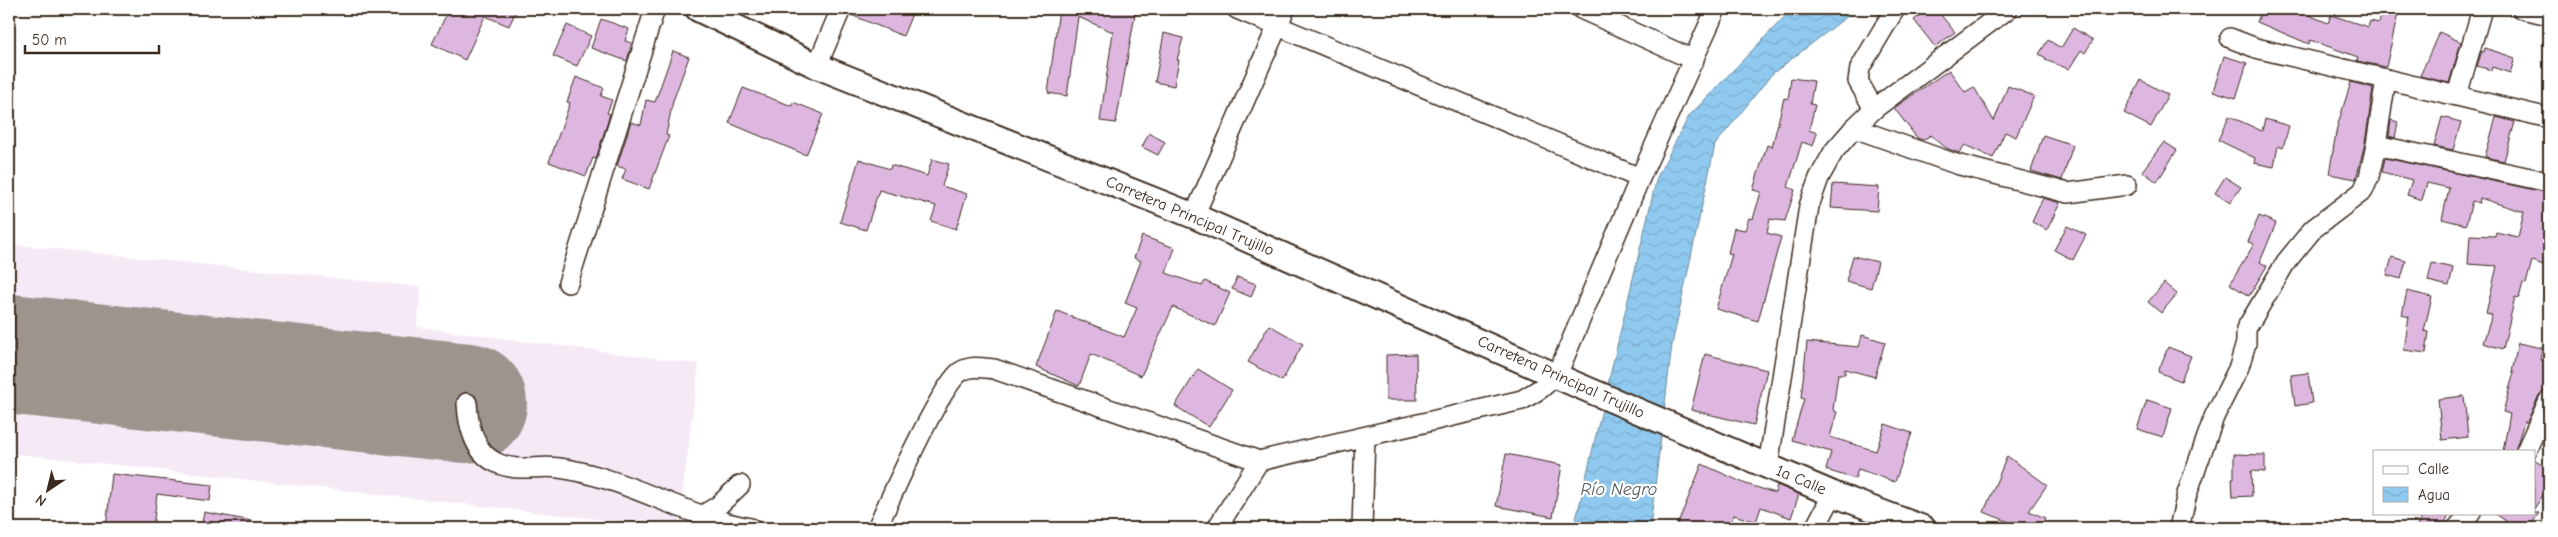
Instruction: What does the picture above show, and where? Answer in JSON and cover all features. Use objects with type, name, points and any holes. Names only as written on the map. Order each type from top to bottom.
[{"type":"main road","name":"Carretera Principal Trujillo","points":[[698,9],[817,66],[1194,216],[1680,428]]},
{"type":"main road","name":"1a Calle","points":[[1680,428],[1833,494],[1923,528]]},
{"type":"street","points":[[568,284],[654,9]]},
{"type":"street","points":[[817,66],[841,9]]},
{"type":"street","points":[[1237,9],[1640,178]]},
{"type":"street","points":[[1194,216],[1285,9]]},
{"type":"street","points":[[1580,9],[1694,60]]},
{"type":"street","points":[[877,528],[943,393],[960,372],[974,367],[994,369],[1259,461],[1522,400],[1540,390],[1567,380],[1640,178],[1716,9]]},
{"type":"street","points":[[1874,109],[1858,81],[1860,68],[1895,9]]},
{"type":"street","points":[[1768,466],[1809,206],[1820,178],[1831,158],[1854,128],[1874,109],[2008,9]]},
{"type":"street","points":[[2457,95],[2482,9]]},
{"type":"street","points":[[2522,9],[2549,15]]},
{"type":"street","points":[[2230,38],[2256,48],[2549,118]]},
{"type":"street","points":[[2179,528],[2187,494],[2214,417],[2239,367],[2246,343],[2246,329],[2286,262],[2313,228],[2363,191],[2369,177],[2376,145],[2386,79]]},
{"type":"street","points":[[1854,128],[1956,164],[2068,194],[2127,185]]},
{"type":"street","points":[[2376,145],[2549,182]]},
{"type":"street","points":[[2526,450],[2549,400]]},
{"type":"street","points":[[467,403],[468,415],[475,439],[481,451],[495,462],[518,469],[557,467],[598,476],[625,484],[704,515],[751,528]]},
{"type":"street","points":[[1362,528],[1365,436]]},
{"type":"street","points":[[1217,528],[1259,461]]},
{"type":"street","points":[[704,515],[718,506],[740,485]]},
{"type":"street","points":[[1815,528],[1833,494]]},
{"type":"street","points":[[2457,528],[2471,514]]},
{"type":"shaded area","points":[[9,244],[421,287],[417,327],[699,364],[678,528],[9,453]]},
{"type":"water","name":"Río Negro","points":[[1792,9],[1857,9],[1772,74],[1715,145],[1672,345],[1650,528],[1574,528],[1657,177],[1689,116]]},
{"type":"building","points":[[449,9],[517,9],[509,26],[485,16],[465,60],[432,44]]},
{"type":"building","points":[[852,9],[914,9],[903,36],[851,15]]},
{"type":"building","points":[[1059,9],[1136,9],[1116,123],[1100,121],[1113,32],[1078,17],[1067,96],[1048,93]]},
{"type":"building","points":[[1928,9],[1936,9],[1955,32],[1935,47],[1914,20]]},
{"type":"building","points":[[2262,9],[2294,9],[2328,23],[2331,15],[2368,27],[2370,21],[2379,23],[2383,9],[2399,9],[2386,67],[2357,61],[2358,57],[2310,40],[2309,44],[2257,22]]},
{"type":"building","points":[[601,19],[629,29],[625,41],[632,43],[627,61],[591,48]]},
{"type":"building","points":[[567,25],[591,36],[577,66],[553,56]]},
{"type":"building","points":[[2073,28],[2093,40],[2085,53],[2081,50],[2069,69],[2045,60],[2046,58],[2039,54],[2048,40],[2061,48]]},
{"type":"building","points":[[2439,32],[2461,42],[2449,83],[2420,76]]},
{"type":"building","points":[[1164,33],[1183,38],[1177,60],[1179,60],[1174,86],[1155,82]]},
{"type":"building","points":[[2485,48],[2515,58],[2510,73],[2492,67],[2491,70],[2477,66],[2482,51],[2484,52]]},
{"type":"building","points":[[673,51],[689,57],[673,101],[666,135],[669,136],[649,189],[622,179],[626,169],[617,166],[631,122],[641,125],[646,100],[655,102]]},
{"type":"building","points":[[2224,56],[2247,63],[2236,98],[2213,91]]},
{"type":"building","points":[[1949,70],[1965,92],[1974,87],[1994,121],[2008,86],[2034,96],[2016,137],[2005,132],[1993,158],[1965,145],[1959,153],[1946,148],[1931,135],[1923,140],[1917,138],[1894,108]]},
{"type":"building","points":[[576,77],[604,88],[601,96],[612,100],[607,113],[610,114],[596,159],[593,158],[586,176],[549,162],[570,103],[567,102]]},
{"type":"building","points":[[1791,78],[1814,81],[1810,104],[1815,105],[1809,130],[1817,133],[1813,146],[1802,142],[1788,187],[1795,190],[1785,221],[1770,219],[1767,233],[1781,237],[1758,321],[1716,309],[1732,254],[1728,253],[1734,228],[1745,230],[1749,218],[1753,219],[1761,192],[1753,190],[1767,145],[1772,147],[1784,98],[1788,99]]},
{"type":"building","points":[[2141,80],[2168,95],[2151,127],[2124,113]]},
{"type":"building","points":[[2351,82],[2373,88],[2365,143],[2356,179],[2329,174],[2337,127]]},
{"type":"building","points":[[743,88],[792,106],[793,102],[823,114],[806,155],[729,123]]},
{"type":"building","points":[[2229,116],[2262,131],[2265,119],[2289,126],[2283,148],[2278,146],[2274,167],[2254,163],[2255,158],[2218,140]]},
{"type":"building","points":[[2442,117],[2461,122],[2453,150],[2434,146]]},
{"type":"building","points":[[2496,117],[2515,122],[2504,161],[2485,157]]},
{"type":"building","points":[[2391,120],[2398,122],[2395,138],[2389,136]]},
{"type":"building","points":[[1149,133],[1165,142],[1158,155],[1142,147]]},
{"type":"building","points":[[2043,135],[2073,145],[2062,180],[2031,171]]},
{"type":"building","points":[[2164,142],[2177,150],[2157,182],[2142,171]]},
{"type":"building","points":[[2385,158],[2549,193],[2549,267],[2532,261],[2526,284],[2523,283],[2519,298],[2515,297],[2503,349],[2483,343],[2492,315],[2486,313],[2497,266],[2468,264],[2470,235],[2495,236],[2496,232],[2518,237],[2524,212],[2480,198],[2479,203],[2472,201],[2466,225],[2442,219],[2449,188],[2427,183],[2422,200],[2407,195],[2412,180],[2382,172]]},
{"type":"building","points":[[859,159],[890,169],[891,165],[927,176],[932,159],[949,164],[942,186],[967,194],[956,229],[931,221],[936,206],[879,190],[866,230],[840,222]]},
{"type":"building","points":[[2225,177],[2241,187],[2230,203],[2215,193]]},
{"type":"building","points":[[1833,184],[1879,187],[1877,211],[1831,208]]},
{"type":"building","points":[[2043,198],[2060,203],[2047,230],[2032,222]]},
{"type":"building","points":[[2259,216],[2276,223],[2260,262],[2267,266],[2249,296],[2230,284],[2254,244],[2248,242]]},
{"type":"building","points":[[2067,226],[2086,235],[2073,260],[2054,250]]},
{"type":"building","points":[[1142,236],[1175,248],[1166,273],[1202,286],[1205,281],[1230,293],[1215,326],[1173,307],[1141,376],[1091,354],[1079,386],[1036,367],[1057,311],[1124,337],[1137,308],[1125,303],[1141,261],[1134,258]]},
{"type":"building","points":[[1853,256],[1878,262],[1871,288],[1846,281]]},
{"type":"building","points":[[2392,257],[2406,261],[2401,279],[2387,275]]},
{"type":"building","points":[[2432,263],[2453,268],[2449,286],[2428,281]]},
{"type":"building","points":[[1237,277],[1256,284],[1251,297],[1232,289]]},
{"type":"building","points":[[2164,283],[2177,294],[2161,313],[2148,302]]},
{"type":"building","points":[[2407,291],[2432,297],[2424,331],[2429,332],[2426,353],[2404,350],[2409,317],[2402,315]]},
{"type":"building","points":[[1269,325],[1303,344],[1282,381],[1248,362]]},
{"type":"building","points":[[1862,335],[1885,342],[1875,377],[1845,369],[1845,374],[1838,374],[1833,410],[1837,412],[1830,437],[1876,451],[1885,424],[1912,433],[1895,482],[1858,469],[1855,479],[1826,470],[1831,452],[1792,440],[1804,399],[1801,398],[1807,342],[1859,347]]},
{"type":"building","points":[[2518,343],[2542,348],[2540,360],[2549,361],[2549,389],[2539,395],[2527,422],[2524,422],[2515,450],[2503,450],[2510,414],[2503,412],[2514,372],[2512,372]]},
{"type":"building","points":[[2168,347],[2191,356],[2181,381],[2158,372]]},
{"type":"building","points":[[1416,354],[1417,400],[1386,400],[1386,355]]},
{"type":"building","points":[[1705,354],[1767,370],[1754,425],[1691,410]]},
{"type":"building","points":[[1198,369],[1232,390],[1209,427],[1175,406]]},
{"type":"building","points":[[2308,373],[2312,403],[2295,406],[2291,375]]},
{"type":"building","points":[[2464,396],[2468,437],[2442,440],[2438,399]]},
{"type":"building","points":[[2147,400],[2172,408],[2163,437],[2137,429]]},
{"type":"building","points":[[1506,454],[1562,465],[1553,517],[1496,506]]},
{"type":"building","points":[[2234,454],[2265,455],[2265,472],[2251,471],[2252,496],[2233,497]]},
{"type":"building","points":[[2007,456],[2047,485],[2029,511],[2045,518],[2041,528],[2024,528],[1984,512]]},
{"type":"building","points":[[2536,460],[2549,469],[2549,486],[2536,506]]},
{"type":"building","points":[[1702,464],[1746,484],[1775,493],[1777,485],[1799,494],[1791,518],[1761,507],[1756,522],[1734,515],[1728,528],[1676,528]]},
{"type":"building","points":[[112,474],[212,485],[210,501],[157,494],[153,528],[106,528]]},
{"type":"building","points":[[204,512],[252,521],[251,528],[201,528]]},
{"type":"building","points":[[2539,513],[2529,528],[2516,528],[2495,514]]},
{"type":"building","points":[[2424,514],[2450,514],[2441,528],[2415,528]]},
{"type":"runway","points":[[9,354],[467,403]]}]
